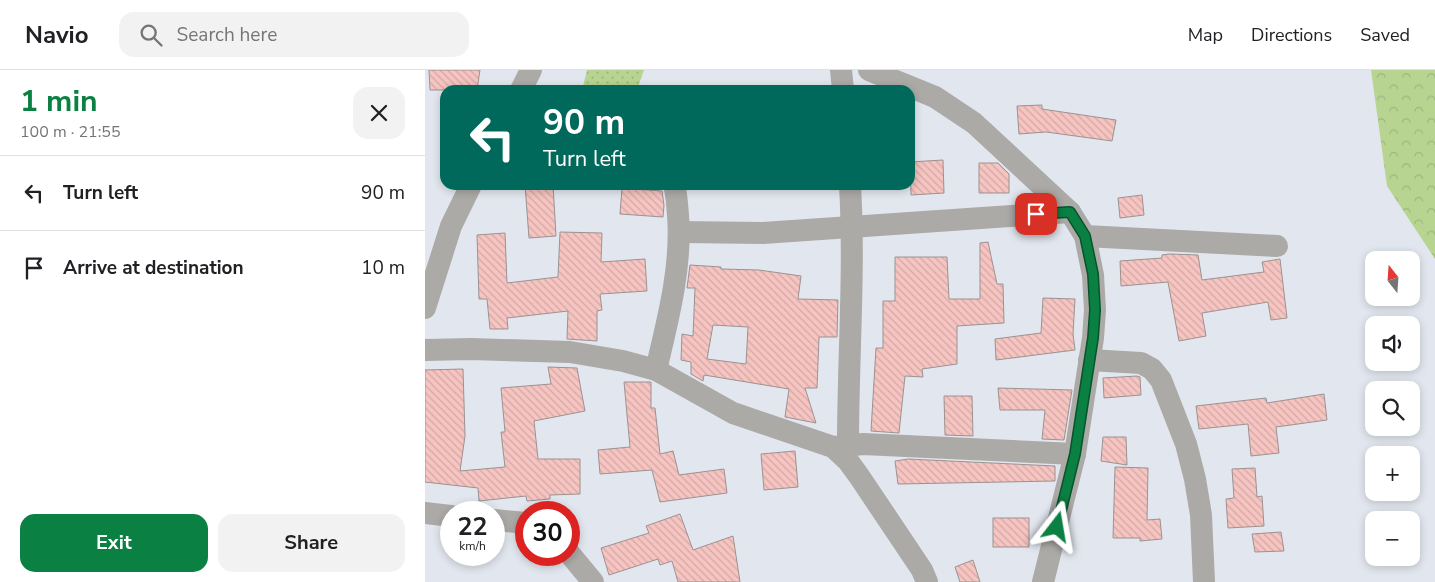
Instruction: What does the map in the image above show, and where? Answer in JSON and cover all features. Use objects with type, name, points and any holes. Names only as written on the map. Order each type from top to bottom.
[{"type":"street","points":[[524,85],[531,70]]},
{"type":"street","points":[[841,70],[842,85]]},
{"type":"street","points":[[869,70],[906,85]]},
{"type":"street","points":[[915,89],[935,97],[974,123],[1070,212],[1085,236],[1093,274],[1095,310],[1093,338],[1075,454],[1043,582]]},
{"type":"street","points":[[425,308],[451,226],[469,190]]},
{"type":"street","points":[[657,370],[672,304],[679,232],[676,190]]},
{"type":"street","points":[[851,190],[853,226],[848,386],[841,446],[848,460],[922,570],[927,582]]},
{"type":"street","points":[[679,232],[763,233],[1070,212]]},
{"type":"street","points":[[1085,236],[1277,246]]},
{"type":"street","points":[[425,350],[471,349],[570,352],[623,361],[657,370],[733,413],[841,446],[863,444],[1075,454]]},
{"type":"street","points":[[1089,360],[1141,363],[1151,369],[1161,380],[1186,444],[1195,479],[1201,515],[1204,582]]},
{"type":"street","points":[[425,513],[440,515]]},
{"type":"street","points":[[580,566],[593,582]]},
{"type":"green space","points":[[587,70],[644,70],[639,85],[583,85]]},
{"type":"green space","points":[[1371,70],[1435,70],[1435,259],[1387,186]]},
{"type":"building","points":[[429,70],[480,70],[478,85],[440,85],[440,90],[430,90]]},
{"type":"building","points":[[1042,105],[1042,109],[1116,120],[1112,141],[1046,132],[1019,134],[1017,106]]},
{"type":"building","points":[[943,160],[944,193],[911,195],[911,190],[915,190],[915,162]]},
{"type":"building","points":[[979,163],[998,163],[1009,174],[1009,193],[979,193]]},
{"type":"building","points":[[525,190],[553,190],[556,236],[529,238]]},
{"type":"building","points":[[622,190],[662,191],[663,217],[620,214]]},
{"type":"building","points":[[1142,195],[1144,215],[1120,218],[1118,198]]},
{"type":"building","points":[[560,232],[602,233],[601,262],[645,259],[647,291],[600,294],[602,310],[597,311],[597,341],[567,339],[568,311],[507,318],[508,329],[490,329],[487,299],[479,299],[477,235],[505,233],[507,283],[558,277]]},
{"type":"building","points":[[988,242],[997,284],[1003,284],[1004,323],[957,326],[957,364],[922,369],[923,377],[905,376],[899,433],[871,431],[876,348],[883,348],[883,301],[895,301],[895,257],[947,257],[949,299],[980,299],[980,243]]},
{"type":"building","points":[[1162,255],[1198,255],[1202,280],[1264,272],[1262,262],[1280,259],[1287,318],[1271,320],[1268,302],[1202,313],[1206,336],[1179,341],[1168,282],[1121,286],[1120,261],[1162,258]]},
{"type":"building","points":[[690,265],[721,267],[721,269],[759,270],[801,276],[798,299],[838,300],[837,337],[819,337],[817,388],[805,388],[816,423],[785,417],[789,389],[704,375],[703,381],[691,374],[691,362],[681,360],[682,334],[693,336],[695,288],[687,288]],"holes":[[[713,325],[748,327],[746,364],[707,359]]]},
{"type":"building","points":[[1043,298],[1075,299],[1073,334],[1075,350],[996,360],[995,339],[1041,333]]},
{"type":"building","points":[[548,367],[577,368],[585,411],[534,421],[538,459],[580,459],[580,494],[550,495],[550,499],[527,501],[526,496],[479,501],[478,488],[425,482],[425,370],[463,369],[465,436],[460,471],[505,467],[501,432],[505,432],[501,388],[551,384]]},
{"type":"building","points":[[1140,377],[1141,395],[1104,398],[1103,378]]},
{"type":"building","points":[[624,382],[651,382],[651,408],[655,408],[660,454],[673,451],[679,475],[724,469],[727,493],[660,502],[652,470],[600,474],[598,450],[630,447]]},
{"type":"building","points":[[998,388],[1072,390],[1064,440],[1042,439],[1045,410],[1000,410]]},
{"type":"building","points":[[1324,394],[1327,420],[1276,427],[1279,453],[1251,456],[1248,424],[1199,429],[1196,406],[1266,398],[1267,403]]},
{"type":"building","points":[[944,396],[972,396],[973,436],[945,435]]},
{"type":"building","points":[[1103,437],[1126,437],[1127,465],[1101,461]]},
{"type":"building","points":[[795,451],[798,487],[764,490],[761,454]]},
{"type":"building","points":[[908,459],[1055,466],[1055,481],[898,484],[895,461]]},
{"type":"building","points":[[1115,467],[1148,468],[1147,520],[1160,519],[1162,539],[1140,541],[1140,538],[1113,538]]},
{"type":"building","points":[[1255,468],[1257,497],[1262,496],[1264,526],[1228,528],[1226,499],[1234,498],[1232,469]]},
{"type":"building","points":[[680,514],[693,550],[733,536],[740,582],[678,582],[672,561],[660,565],[658,559],[609,575],[601,548],[649,533],[646,526]]},
{"type":"building","points":[[993,518],[1029,518],[1029,547],[993,547]]},
{"type":"building","points":[[1281,532],[1284,551],[1255,552],[1252,534]]},
{"type":"building","points":[[973,560],[980,582],[960,582],[955,567]]},
{"type":"route","points":[[1036,214],[1070,212],[1085,236],[1093,274],[1095,310],[1093,338],[1075,454],[1057,527]]}]
